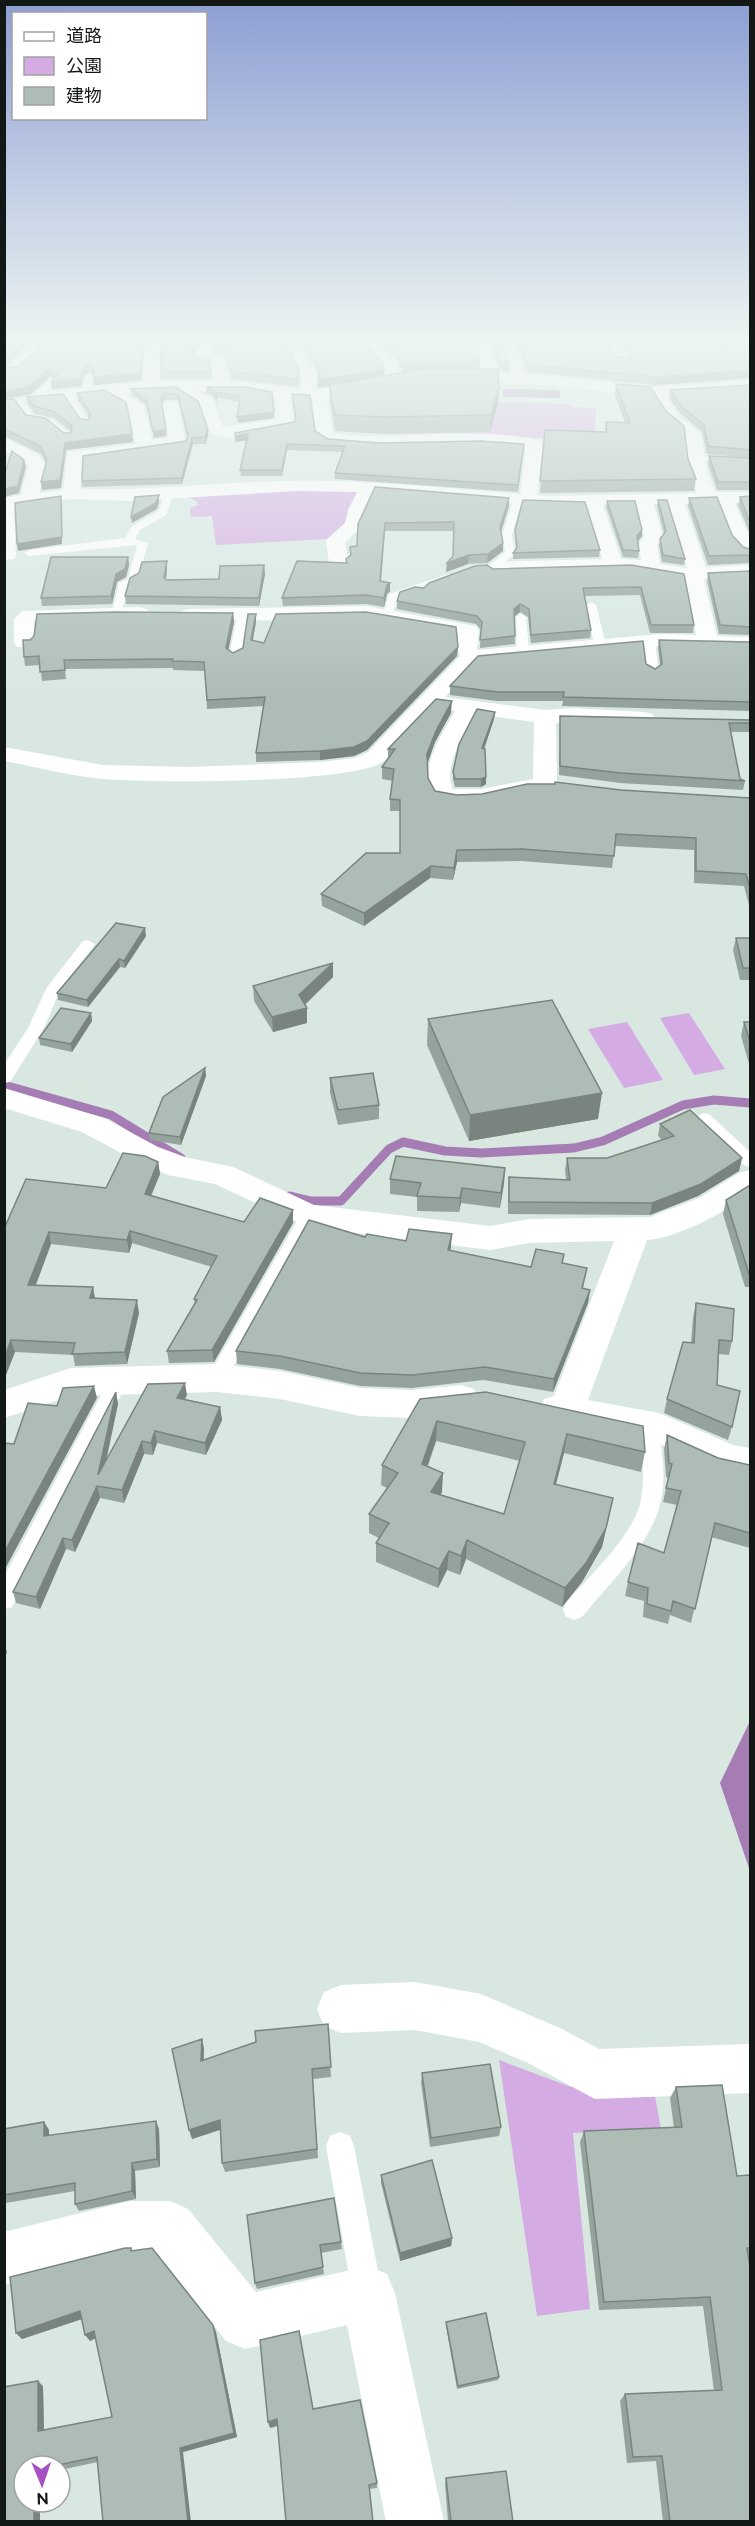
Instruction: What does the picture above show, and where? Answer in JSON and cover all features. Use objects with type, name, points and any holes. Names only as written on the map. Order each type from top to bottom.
[{"type":"street","points":[[28,501],[37,467],[33,459]]},
{"type":"street","points":[[72,494],[74,459]]},
{"type":"street","points":[[339,563],[335,540],[354,525],[362,459]]},
{"type":"street","points":[[419,492],[430,459]]},
{"type":"street","points":[[523,500],[532,459]]},
{"type":"street","points":[[696,459],[744,546],[750,551]]},
{"type":"street","points":[[30,553],[6,555],[5,503],[72,494],[132,496],[297,486],[359,487],[523,500],[593,501],[750,497]]},
{"type":"street","points":[[675,499],[695,574],[708,642]]},
{"type":"street","points":[[644,500],[654,538],[646,544],[652,570]]},
{"type":"street","points":[[593,501],[613,564]]},
{"type":"street","points":[[494,568],[630,564],[652,570],[695,574],[750,571]]},
{"type":"street","points":[[24,643],[24,619],[29,615],[117,612],[242,615],[388,614],[469,630],[467,650],[471,657]]},
{"type":"street","points":[[4,754],[104,772],[201,774],[320,769],[360,764],[376,757],[471,657],[649,641],[750,643]]},
{"type":"street","points":[[430,701],[545,717],[573,715],[668,719]]},
{"type":"street","points":[[468,707],[437,771],[437,784],[443,795],[476,797],[554,784],[545,717]]},
{"type":"street","points":[[4,1098],[93,1125],[147,1154],[179,1167],[222,1175],[308,1216],[490,1238],[529,1231],[653,1228],[710,1206],[750,1180]]},
{"type":"street","points":[[566,1411],[624,1253],[636,1229]]},
{"type":"street","points":[[4,1404],[71,1382],[217,1378],[280,1384],[360,1402],[412,1404],[484,1396],[496,1398]]},
{"type":"street","points":[[531,1405],[659,1428],[728,1459],[750,1463]]},
{"type":"street","points":[[341,2009],[415,2006],[481,2018],[545,2046],[595,2074],[750,2069]]},
{"type":"street","points":[[4,2259],[129,2226],[170,2227],[245,2322],[368,2293],[415,2522]]},
{"type":"lane","points":[[696,459],[750,461]]},
{"type":"lane","points":[[129,541],[136,528],[163,513],[169,494]]},
{"type":"lane","points":[[388,614],[393,596],[464,571],[494,568],[510,553],[507,536],[523,500]]},
{"type":"lane","points":[[30,553],[129,541],[143,543],[133,581],[124,583],[117,612]]},
{"type":"lane","points":[[591,605],[600,645]]},
{"type":"lane","points":[[235,657],[242,615]]},
{"type":"lane","points":[[521,617],[523,651]]},
{"type":"lane","points":[[649,641],[653,673]]},
{"type":"lane","points":[[4,1078],[36,1028],[54,987],[88,944]]},
{"type":"lane","points":[[703,1118],[750,1161]]},
{"type":"lane","points":[[217,1378],[308,1216]]},
{"type":"lane","points":[[4,1600],[118,1381]]},
{"type":"lane","points":[[574,1610],[633,1539],[650,1505],[654,1469],[648,1426]]},
{"type":"lane","points":[[340,2146],[368,2293]]},
{"type":"green space","points":[[362,489],[350,526],[329,539],[216,545],[212,516],[191,517],[190,508],[199,505],[187,497],[273,491]]},
{"type":"green space","points":[[689,1013],[725,1069],[694,1075],[660,1018]]},
{"type":"green space","points":[[627,1022],[663,1080],[624,1088],[588,1029]]},
{"type":"green space","points":[[499,2060],[571,2087],[653,2085],[661,2129],[573,2133],[590,2309],[537,2316]]},
{"type":"shaded area","points":[[750,1721],[750,1871],[720,1783]]},
{"type":"building","points":[[9,459],[24,460],[18,486],[4,489],[4,476]]},
{"type":"building","points":[[63,459],[60,480],[41,482],[47,460]]},
{"type":"building","points":[[83,459],[187,459],[182,478],[82,481]]},
{"type":"building","points":[[242,459],[284,459],[282,470],[240,470]]},
{"type":"building","points":[[340,459],[522,459],[518,485],[335,473]]},
{"type":"building","points":[[542,459],[688,459],[696,479],[540,481]]},
{"type":"building","points":[[710,459],[750,459],[750,482],[718,482]]},
{"type":"building","points":[[375,487],[509,498],[500,527],[503,543],[488,554],[469,555],[447,563],[453,556],[454,522],[385,523],[380,581],[390,583],[387,585],[384,598],[366,595],[282,598],[297,561],[347,563],[346,559],[351,555],[350,547],[357,546],[358,524]]},
{"type":"building","points":[[159,495],[156,503],[131,517],[135,497]]},
{"type":"building","points":[[61,496],[62,537],[17,544],[15,503]]},
{"type":"building","points":[[750,496],[750,523],[740,497]]},
{"type":"building","points":[[717,497],[732,535],[743,547],[750,549],[750,555],[709,556],[689,498]]},
{"type":"building","points":[[523,500],[585,502],[600,550],[513,553],[517,548],[515,530]]},
{"type":"building","points":[[658,500],[667,500],[685,559],[663,555],[660,539],[666,531]]},
{"type":"building","points":[[607,501],[635,501],[642,530],[637,536],[639,551],[623,550]]},
{"type":"building","points":[[51,557],[128,557],[125,569],[116,574],[111,596],[41,598]]},
{"type":"building","points":[[167,561],[164,577],[166,580],[219,579],[220,566],[264,565],[259,598],[125,596],[130,578],[139,573],[142,562]]},
{"type":"building","points":[[487,565],[493,569],[631,565],[684,574],[694,625],[651,625],[641,587],[583,588],[591,630],[531,635],[529,609],[520,604],[514,609],[515,636],[480,640],[482,622],[477,616],[397,601],[400,592],[415,587],[424,588],[429,583],[475,566]]},
{"type":"building","points":[[750,571],[750,627],[720,625],[708,573]]},
{"type":"building","points":[[366,612],[456,627],[458,647],[367,741],[354,747],[320,751],[256,753],[265,697],[207,700],[204,662],[172,661],[173,659],[64,660],[65,670],[40,672],[39,656],[24,657],[23,640],[30,640],[34,636],[37,614],[233,613],[226,648],[233,653],[243,648],[248,614],[256,614],[251,640],[264,643],[276,614]]},
{"type":"building","points":[[659,640],[750,642],[750,702],[563,697],[564,692],[497,692],[450,686],[478,656],[643,641],[646,664],[655,669],[662,664]]},
{"type":"building","points":[[436,699],[452,701],[427,754],[428,778],[435,791],[457,795],[482,794],[527,784],[555,784],[555,782],[621,790],[750,798],[750,889],[746,874],[696,871],[696,838],[616,834],[614,856],[522,849],[457,850],[454,868],[431,866],[364,913],[321,894],[366,853],[400,853],[400,800],[390,799],[394,769],[382,767],[395,749],[388,749]]},
{"type":"building","points":[[477,709],[495,712],[482,748],[485,749],[486,777],[455,779],[453,772],[459,744]]},
{"type":"building","points":[[560,716],[750,720],[750,723],[729,723],[740,779],[745,781],[621,773],[560,766]]},
{"type":"building","points":[[116,923],[145,928],[124,961],[119,959],[87,1000],[57,993]]},
{"type":"building","points":[[736,938],[750,938],[750,968],[743,968]]},
{"type":"building","points":[[333,963],[299,995],[307,1008],[272,1017],[253,986]]},
{"type":"building","points":[[552,1000],[602,1093],[470,1115],[428,1019]]},
{"type":"building","points":[[61,1008],[91,1013],[71,1044],[39,1038]]},
{"type":"building","points":[[744,1022],[750,1022],[750,1042]]},
{"type":"building","points":[[205,1068],[180,1137],[149,1133],[163,1097]]},
{"type":"building","points":[[373,1073],[379,1105],[338,1110],[330,1078]]},
{"type":"building","points":[[690,1110],[742,1158],[701,1184],[652,1203],[509,1202],[509,1177],[570,1180],[567,1158],[607,1158],[674,1136],[660,1124]]},
{"type":"building","points":[[123,1153],[145,1156],[158,1162],[145,1194],[244,1222],[260,1198],[293,1210],[212,1350],[167,1351],[197,1300],[194,1299],[217,1256],[130,1231],[127,1240],[49,1232],[28,1285],[93,1287],[90,1298],[137,1300],[125,1352],[72,1354],[75,1343],[11,1340],[4,1359],[4,1229],[26,1179],[106,1188]]},
{"type":"building","points":[[396,1156],[505,1168],[501,1193],[462,1188],[460,1198],[417,1196],[421,1183],[390,1179]]},
{"type":"building","points":[[750,1185],[750,1274],[749,1274],[726,1200]]},
{"type":"building","points":[[309,1220],[365,1237],[367,1234],[406,1241],[409,1229],[452,1234],[448,1250],[531,1267],[536,1249],[564,1254],[562,1263],[587,1268],[582,1288],[590,1290],[554,1379],[485,1367],[412,1375],[360,1373],[280,1356],[236,1351]]},
{"type":"building","points":[[696,1303],[734,1309],[732,1341],[719,1340],[717,1385],[740,1391],[732,1427],[667,1399],[683,1342],[694,1343]]},
{"type":"building","points":[[185,1383],[177,1398],[220,1407],[205,1443],[155,1431],[151,1443],[142,1441],[122,1490],[97,1486],[72,1540],[63,1538],[36,1597],[13,1592],[116,1392],[98,1475],[148,1384]]},
{"type":"building","points":[[94,1386],[4,1553],[4,1443],[14,1444],[28,1403],[57,1406],[63,1388]]},
{"type":"building","points":[[486,1392],[643,1426],[645,1452],[567,1434],[554,1484],[613,1498],[606,1528],[586,1563],[565,1588],[467,1540],[461,1556],[449,1551],[439,1569],[376,1543],[389,1523],[369,1514],[398,1473],[382,1465],[420,1399]],"holes":[[[437,1421],[525,1442],[504,1514],[431,1492],[443,1473],[422,1464]]]},
{"type":"building","points":[[667,1435],[718,1458],[750,1465],[750,1533],[715,1523],[695,1609],[673,1601],[671,1611],[647,1604],[648,1588],[628,1582],[638,1543],[664,1553],[681,1491],[666,1488],[672,1464],[669,1463]]},
{"type":"building","points":[[328,2024],[331,2067],[312,2069],[317,2149],[222,2163],[220,2120],[189,2130],[172,2049],[202,2039],[201,2061],[256,2042],[255,2031]]},
{"type":"building","points":[[490,2064],[501,2127],[431,2138],[422,2073]]},
{"type":"building","points":[[722,2085],[737,2176],[750,2175],[750,2248],[747,2248],[750,2267],[750,2522],[670,2522],[662,2456],[633,2457],[625,2394],[722,2390],[710,2297],[604,2302],[584,2131],[682,2127],[676,2087]]},
{"type":"building","points":[[156,2121],[157,2159],[132,2163],[132,2191],[75,2204],[75,2183],[4,2195],[4,2129],[44,2122],[44,2136]]},
{"type":"building","points":[[432,2160],[452,2238],[400,2253],[381,2175]]},
{"type":"building","points":[[334,2198],[341,2242],[320,2245],[323,2267],[255,2283],[247,2215]]},
{"type":"building","points":[[125,2248],[131,2248],[131,2251],[152,2248],[213,2325],[234,2433],[180,2448],[188,2522],[103,2522],[97,2457],[72,2462],[72,2454],[12,2454],[12,2514],[34,2514],[34,2522],[4,2522],[4,2387],[38,2381],[38,2431],[112,2417],[94,2331],[85,2335],[80,2311],[16,2333],[10,2277]]},
{"type":"building","points":[[486,2313],[499,2377],[458,2386],[446,2322]]},
{"type":"building","points":[[299,2331],[313,2409],[360,2400],[377,2483],[369,2485],[373,2522],[286,2522],[277,2419],[268,2422],[260,2340]]},
{"type":"building","points":[[506,2471],[513,2522],[451,2522],[446,2478]]},
{"type":"waterway","points":[[4,1085],[111,1115],[181,1158]]},
{"type":"waterway","points":[[289,1196],[310,1201],[341,1201],[389,1149],[403,1142],[445,1151],[481,1153],[574,1148],[603,1141],[683,1105],[714,1100],[750,1103]]}]
